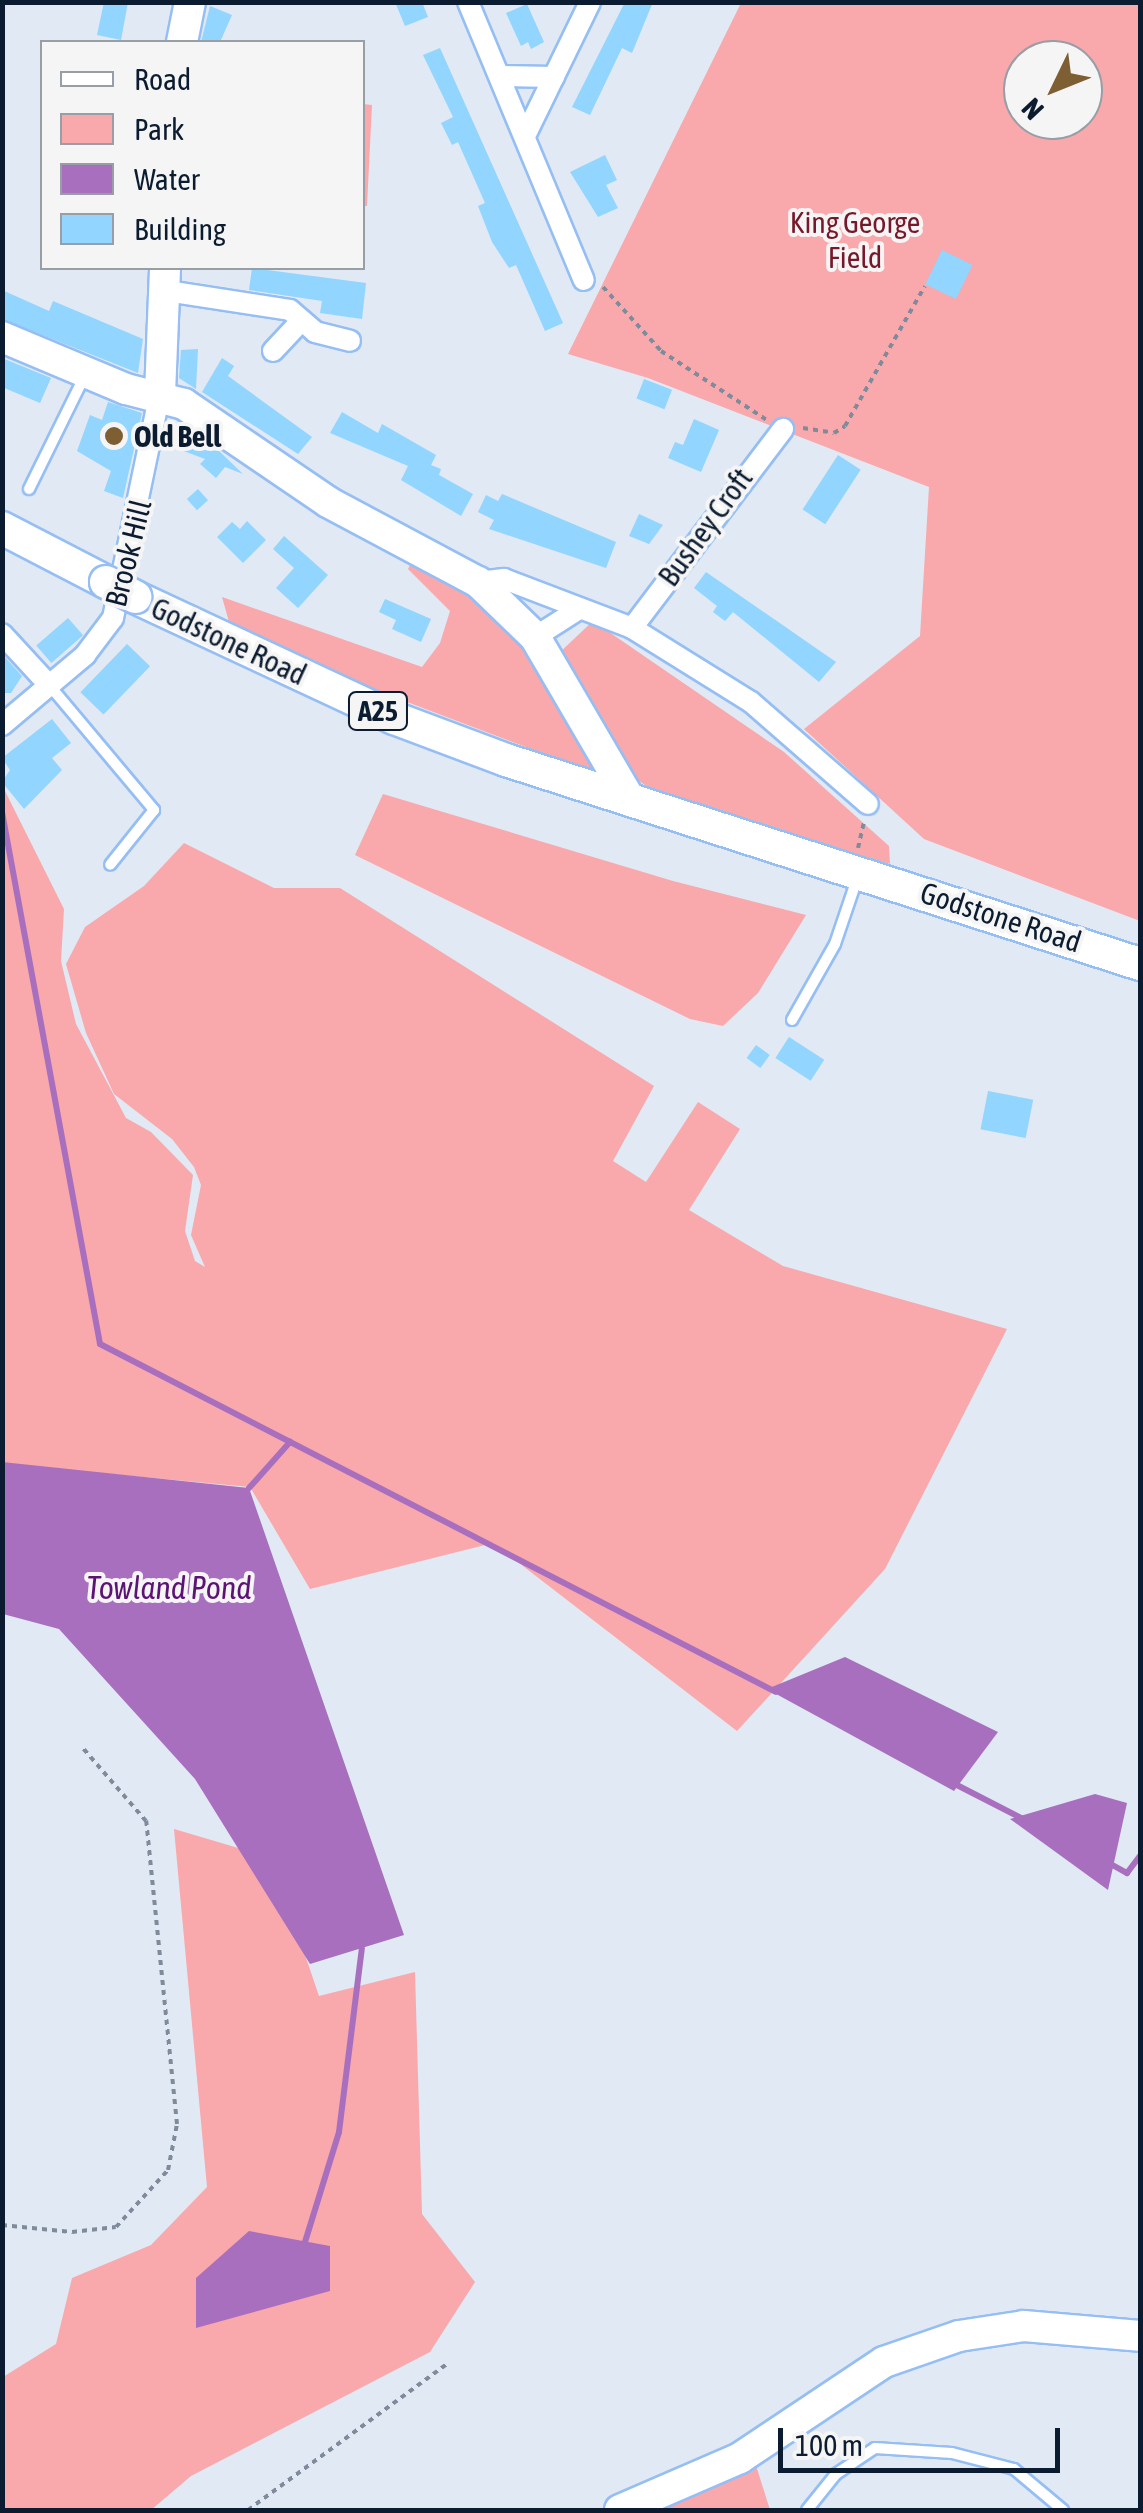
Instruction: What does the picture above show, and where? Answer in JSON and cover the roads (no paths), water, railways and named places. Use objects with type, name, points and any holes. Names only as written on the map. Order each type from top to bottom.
[{"type":"main road","name":"Godstone Road","points":[[2,528],[120,589],[394,718],[632,802],[858,860],[1140,964]]},
{"type":"street","points":[[182,40],[190,2]]},
{"type":"street","points":[[468,2],[584,280]]},
{"type":"street","points":[[526,134],[590,2]]},
{"type":"street","points":[[502,76],[554,76]]},
{"type":"street","points":[[160,394],[166,279],[290,310],[315,332],[350,341]]},
{"type":"street","points":[[273,351],[302,320]]},
{"type":"street","points":[[2,337],[86,374],[160,394],[328,502],[478,582],[535,637],[632,802]]},
{"type":"street","name":"Brook Hill","points":[[2,725],[95,644],[120,604],[160,394]]},
{"type":"street","name":"Bushey Croft","points":[[632,628],[782,430]]},
{"type":"street","points":[[478,582],[504,580],[632,628],[751,702],[868,804]]},
{"type":"street","points":[[535,637],[579,608]]},
{"type":"street","points":[[2,634],[49,685]]},
{"type":"street","points":[[620,2510],[740,2458],[884,2362],[959,2336],[1024,2326],[1140,2336]]},
{"type":"lane","points":[[29,488],[86,374]]},
{"type":"lane","points":[[49,685],[154,810],[110,865]]},
{"type":"lane","points":[[792,1020],[835,944],[858,860]]},
{"type":"lane","points":[[808,2510],[836,2474],[875,2448],[952,2453],[1014,2469],[1063,2510]]},
{"type":"water","name":"Towland Pond","points":[[2,1462],[249,1488],[404,1935],[310,1964],[195,1779],[59,1629],[3,1614]]},
{"type":"water","points":[[845,1657],[998,1732],[954,1791],[767,1689]]},
{"type":"water","points":[[1095,1794],[1127,1803],[1108,1890],[1010,1819]]},
{"type":"water","points":[[249,2231],[330,2246],[330,2291],[196,2328],[196,2278]]},
{"type":"waterway","points":[[2,812],[100,1344],[776,1692]]},
{"type":"waterway","points":[[249,1488],[290,1442]]},
{"type":"waterway","points":[[951,1782],[1025,1820]]},
{"type":"waterway","points":[[1107,1862],[1127,1873],[1140,1856]]},
{"type":"waterway","points":[[305,2242],[339,2132],[362,1948]]},
{"type":"place","name":"Old Bell","points":[[114,436]]},
{"type":"park label","name":"King George Field","points":[[855,239]]}]
